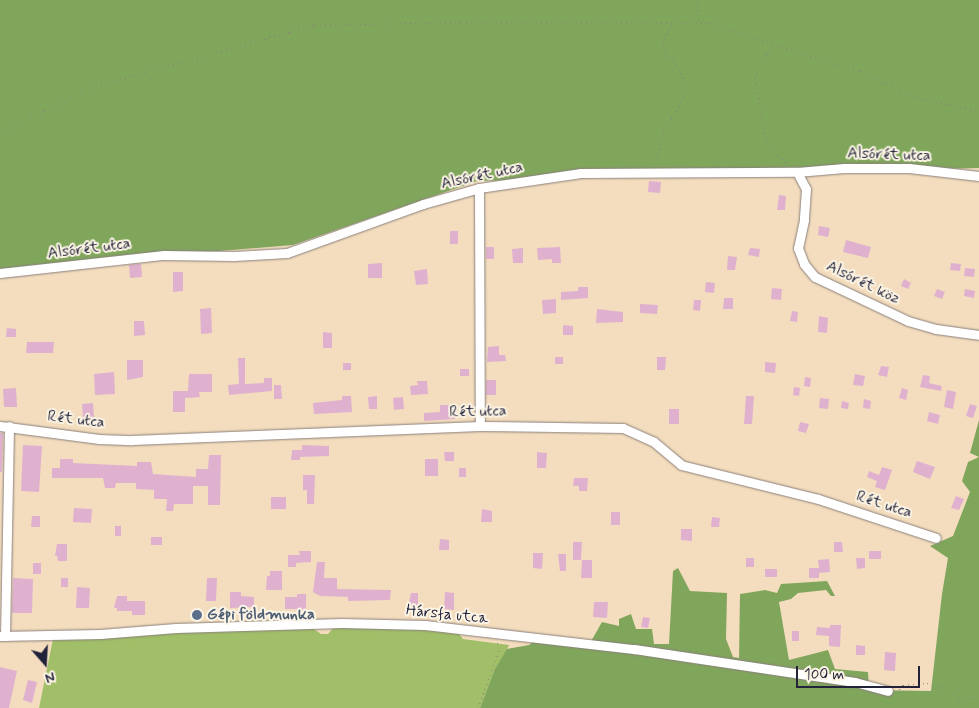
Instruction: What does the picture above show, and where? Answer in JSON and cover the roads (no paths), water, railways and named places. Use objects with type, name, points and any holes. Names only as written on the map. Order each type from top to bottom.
[{"type":"street","name":"Alsórét utca","points":[[0,273],[164,255],[234,256],[287,253],[423,204],[480,188],[581,173],[909,168],[979,176]]},
{"type":"street","name":"Alsórét köz","points":[[795,171],[806,189],[804,220],[798,248],[804,264],[815,277],[908,321],[936,330],[979,335]]},
{"type":"street","points":[[480,188],[480,426]]},
{"type":"street","points":[[2,636],[5,426]]},
{"type":"street","name":"Rét utca","points":[[5,426],[99,439],[132,440],[480,426],[623,428],[654,442],[681,466],[818,499],[936,538]]},
{"type":"street","name":"Hársfa utca","points":[[2,636],[342,623],[425,626],[493,635],[634,648],[860,683],[888,691]]},
{"type":"place","name":"Gépi földmunka","points":[[197,615]]}]
